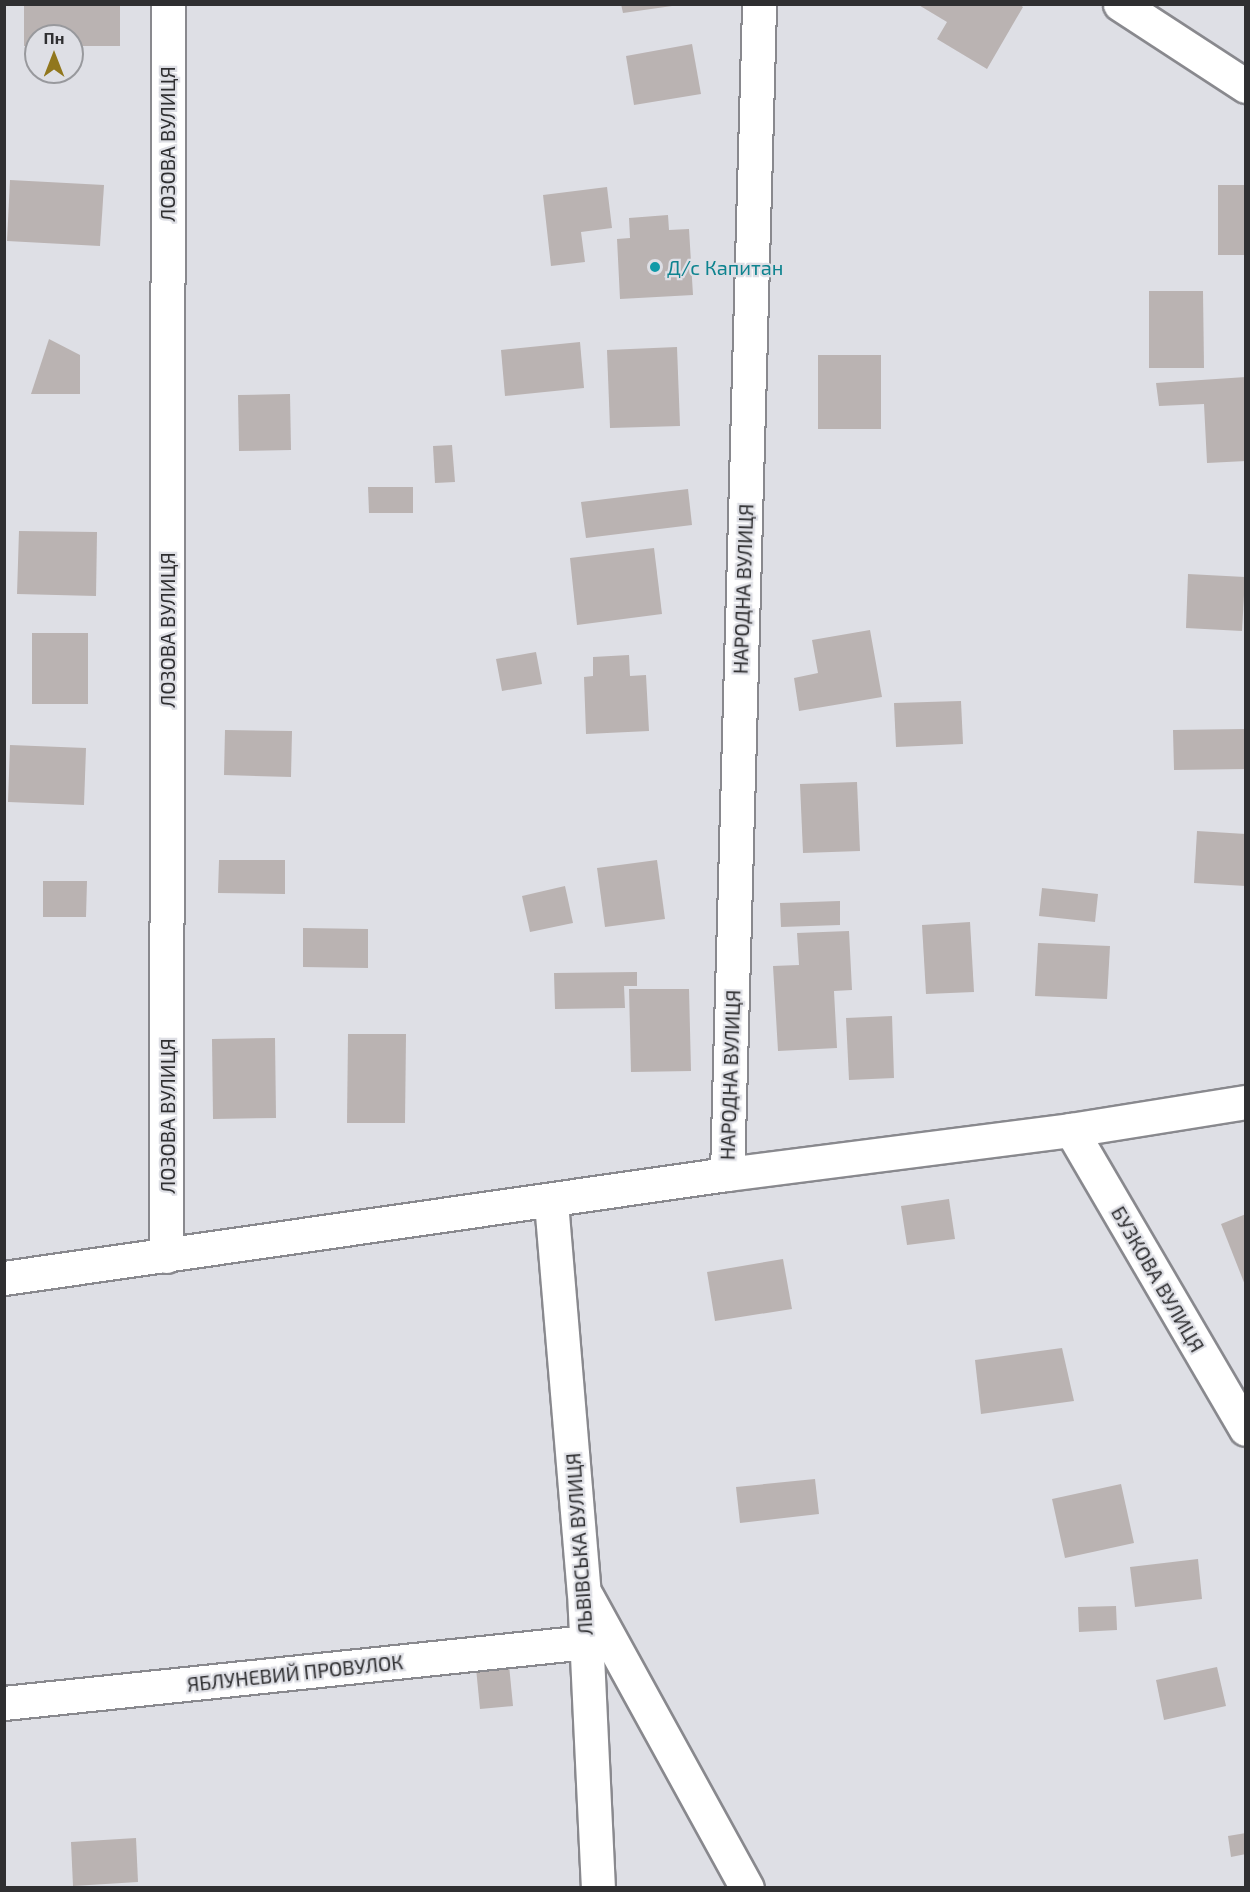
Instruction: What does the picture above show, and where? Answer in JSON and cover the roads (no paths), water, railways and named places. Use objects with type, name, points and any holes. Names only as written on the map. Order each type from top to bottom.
[{"type":"street","name":"ЛОЗОВА ВУЛИЦЯ","points":[[166,1256],[168,4]]},
{"type":"street","name":"НАРОДНА ВУЛИЦЯ","points":[[728,1174],[759,4]]},
{"type":"street","points":[[1120,4],[1245,86]]},
{"type":"street","points":[[4,1278],[551,1202],[728,1174],[1071,1130],[1245,1102]]},
{"type":"street","name":"БУЗКОВА ВУЛИЦЯ","points":[[1071,1130],[1245,1429]]},
{"type":"street","name":"ЛЬВІВСЬКА ВУЛИЦЯ","points":[[551,1202],[584,1592],[598,1887]]},
{"type":"street","points":[[584,1592],[747,1887]]},
{"type":"street","name":"ЯБЛУНЕВИЙ ПРОВУЛОК","points":[[4,1703],[586,1642]]},
{"type":"place","name":"Д/с Капитан","points":[[655,267]]}]
